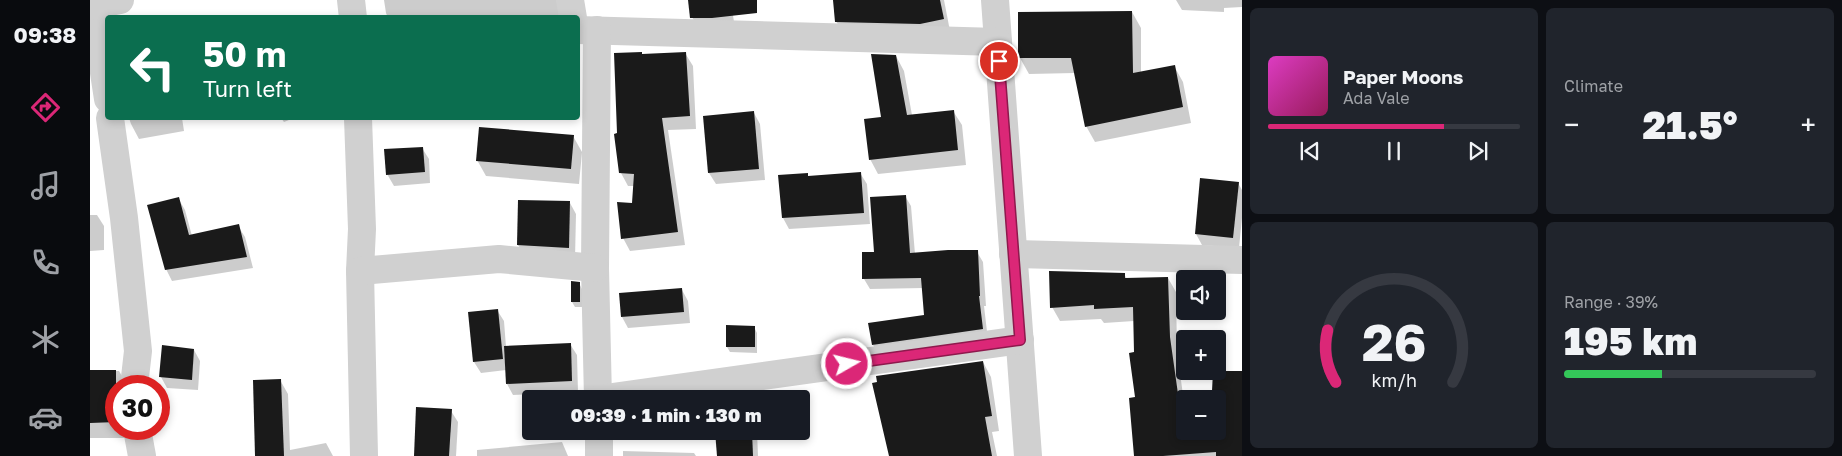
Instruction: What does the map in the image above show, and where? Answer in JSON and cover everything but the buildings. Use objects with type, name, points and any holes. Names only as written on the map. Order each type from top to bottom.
[{"type":"street","points":[[351,0],[353,15]]},
{"type":"street","points":[[570,0],[572,15]]},
{"type":"street","points":[[995,0],[1028,456]]},
{"type":"street","points":[[99,3],[105,67]]},
{"type":"street","points":[[598,390],[587,30],[998,42]]},
{"type":"street","points":[[110,120],[124,218],[138,351],[135,375]]},
{"type":"street","points":[[358,120],[362,229],[360,271],[364,456]]},
{"type":"street","points":[[1013,254],[1242,260]]},
{"type":"street","points":[[360,271],[499,259],[595,268]]},
{"type":"street","points":[[662,390],[1020,340]]},
{"type":"street","points":[[139,440],[142,456]]},
{"type":"street","points":[[599,440],[600,456]]},
{"type":"route","points":[[847,364],[1020,340],[999,61]]}]
